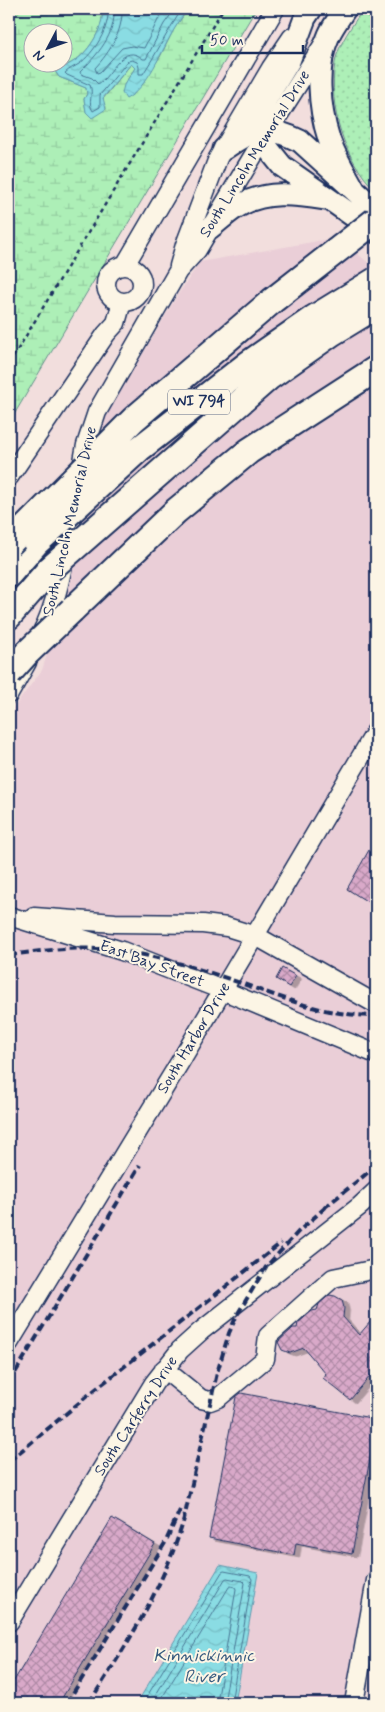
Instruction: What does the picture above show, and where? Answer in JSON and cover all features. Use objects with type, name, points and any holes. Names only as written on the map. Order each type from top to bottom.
[{"type":"highway","points":[[9,544],[134,419],[272,301],[376,220]]},
{"type":"highway","name":"WI 794","points":[[9,574],[36,543],[139,449],[248,364],[314,318],[376,280]]},
{"type":"highway","name":"WI 794","points":[[9,616],[50,569],[268,378],[332,332],[376,306]]},
{"type":"highway","points":[[9,673],[26,653],[176,511],[249,451],[376,369]]},
{"type":"main road","name":"South Lincoln Memorial Drive","points":[[328,36],[345,9]]},
{"type":"main road","points":[[308,13],[289,61],[266,99],[260,114],[263,133],[282,166],[376,232]]},
{"type":"main road","points":[[328,36],[321,64],[321,100],[330,139],[355,191]]},
{"type":"main road","points":[[224,149],[242,136],[263,133],[288,135],[300,141],[376,210]]},
{"type":"main road","points":[[210,228],[238,206],[262,197],[296,194],[328,199]]},
{"type":"street","points":[[125,265],[275,9]]},
{"type":"street","name":"South Lincoln Memorial Drive","points":[[178,271],[185,245],[218,158],[271,68],[308,13]]},
{"type":"street","name":"South Lincoln Memorial Drive","points":[[9,694],[49,619],[86,445],[97,412],[178,271],[197,250],[263,133],[328,36]]},
{"type":"street","points":[[125,265],[136,269],[142,279],[139,295],[134,299],[122,302],[111,297],[106,285],[109,273],[118,266],[125,265]]},
{"type":"street","points":[[139,295],[157,308]]},
{"type":"street","points":[[9,477],[106,334],[116,323],[122,302]]},
{"type":"street","name":"South Harbor Drive","points":[[9,1343],[256,936],[376,732]]},
{"type":"street","points":[[9,916],[115,922],[203,924],[227,927],[256,936],[376,1004]]},
{"type":"street","name":"East Bay Street","points":[[9,916],[122,951],[376,1054]]},
{"type":"street","points":[[353,1045],[376,1042]]},
{"type":"street","name":"South Carferry Drive","points":[[9,1622],[130,1421],[164,1369],[180,1350],[201,1331],[360,1206],[376,1191]]},
{"type":"street","points":[[164,1369],[201,1399],[210,1401],[218,1398],[266,1359],[268,1336],[333,1278],[376,1269]]},
{"type":"street","points":[[354,1703],[376,1580]]},
{"type":"path","points":[[9,364],[223,9]]},
{"type":"shaded area","points":[[329,239],[354,251],[376,269],[376,1593],[349,1703],[235,1703],[258,1573],[221,1565],[137,1703],[9,1703],[9,714],[42,670],[68,589],[103,422],[177,296],[200,262]]},
{"type":"green space","points":[[9,9],[102,9],[99,30],[91,44],[81,56],[72,62],[72,22],[22,22],[22,72],[56,72],[59,77],[86,88],[87,94],[84,99],[86,111],[103,99],[131,64],[135,68],[124,85],[133,95],[160,57],[174,29],[188,9],[256,9],[9,423]]},
{"type":"green space","points":[[363,9],[376,9],[376,191],[355,164],[347,148],[336,115],[334,97],[333,80],[339,49]]},
{"type":"water","points":[[102,9],[188,9],[148,77],[134,94],[126,99],[122,93],[124,85],[135,68],[131,64],[103,98],[106,109],[92,118],[86,112],[84,99],[87,94],[86,88],[59,77],[56,72],[72,72],[72,62],[81,56],[91,44],[99,30]]},
{"type":"water","name":"Kinnickinnic River","points":[[220,1565],[258,1573],[235,1703],[137,1703]]},
{"type":"building","points":[[369,850],[376,854],[376,907],[347,889]]},
{"type":"building","points":[[282,968],[296,976],[289,987],[276,979]]},
{"type":"building","points":[[329,1295],[342,1300],[344,1308],[343,1317],[359,1335],[376,1315],[376,1369],[350,1400],[323,1378],[326,1374],[304,1348],[290,1353],[282,1350],[278,1342],[293,1328],[297,1328],[298,1323],[312,1311],[317,1310],[319,1304]]},
{"type":"building","points":[[241,1393],[376,1419],[352,1554],[296,1543],[294,1555],[209,1538],[236,1397]]},
{"type":"building","points":[[112,1518],[155,1544],[59,1703],[9,1703],[9,1689]]},
{"type":"railway","points":[[9,955],[77,949],[100,949],[133,953],[198,969],[318,1009],[355,1015],[376,1016]]},
{"type":"railway","points":[[9,1383],[140,1165]]},
{"type":"railway","points":[[324,1208],[376,1166]]},
{"type":"railway","points":[[89,1703],[143,1615],[166,1569],[184,1519],[217,1373],[229,1333],[237,1315],[266,1267],[298,1232],[328,1205]]},
{"type":"railway","points":[[9,1461],[92,1392],[281,1243]]},
{"type":"railway","points":[[67,1703],[165,1543],[180,1510]]}]
